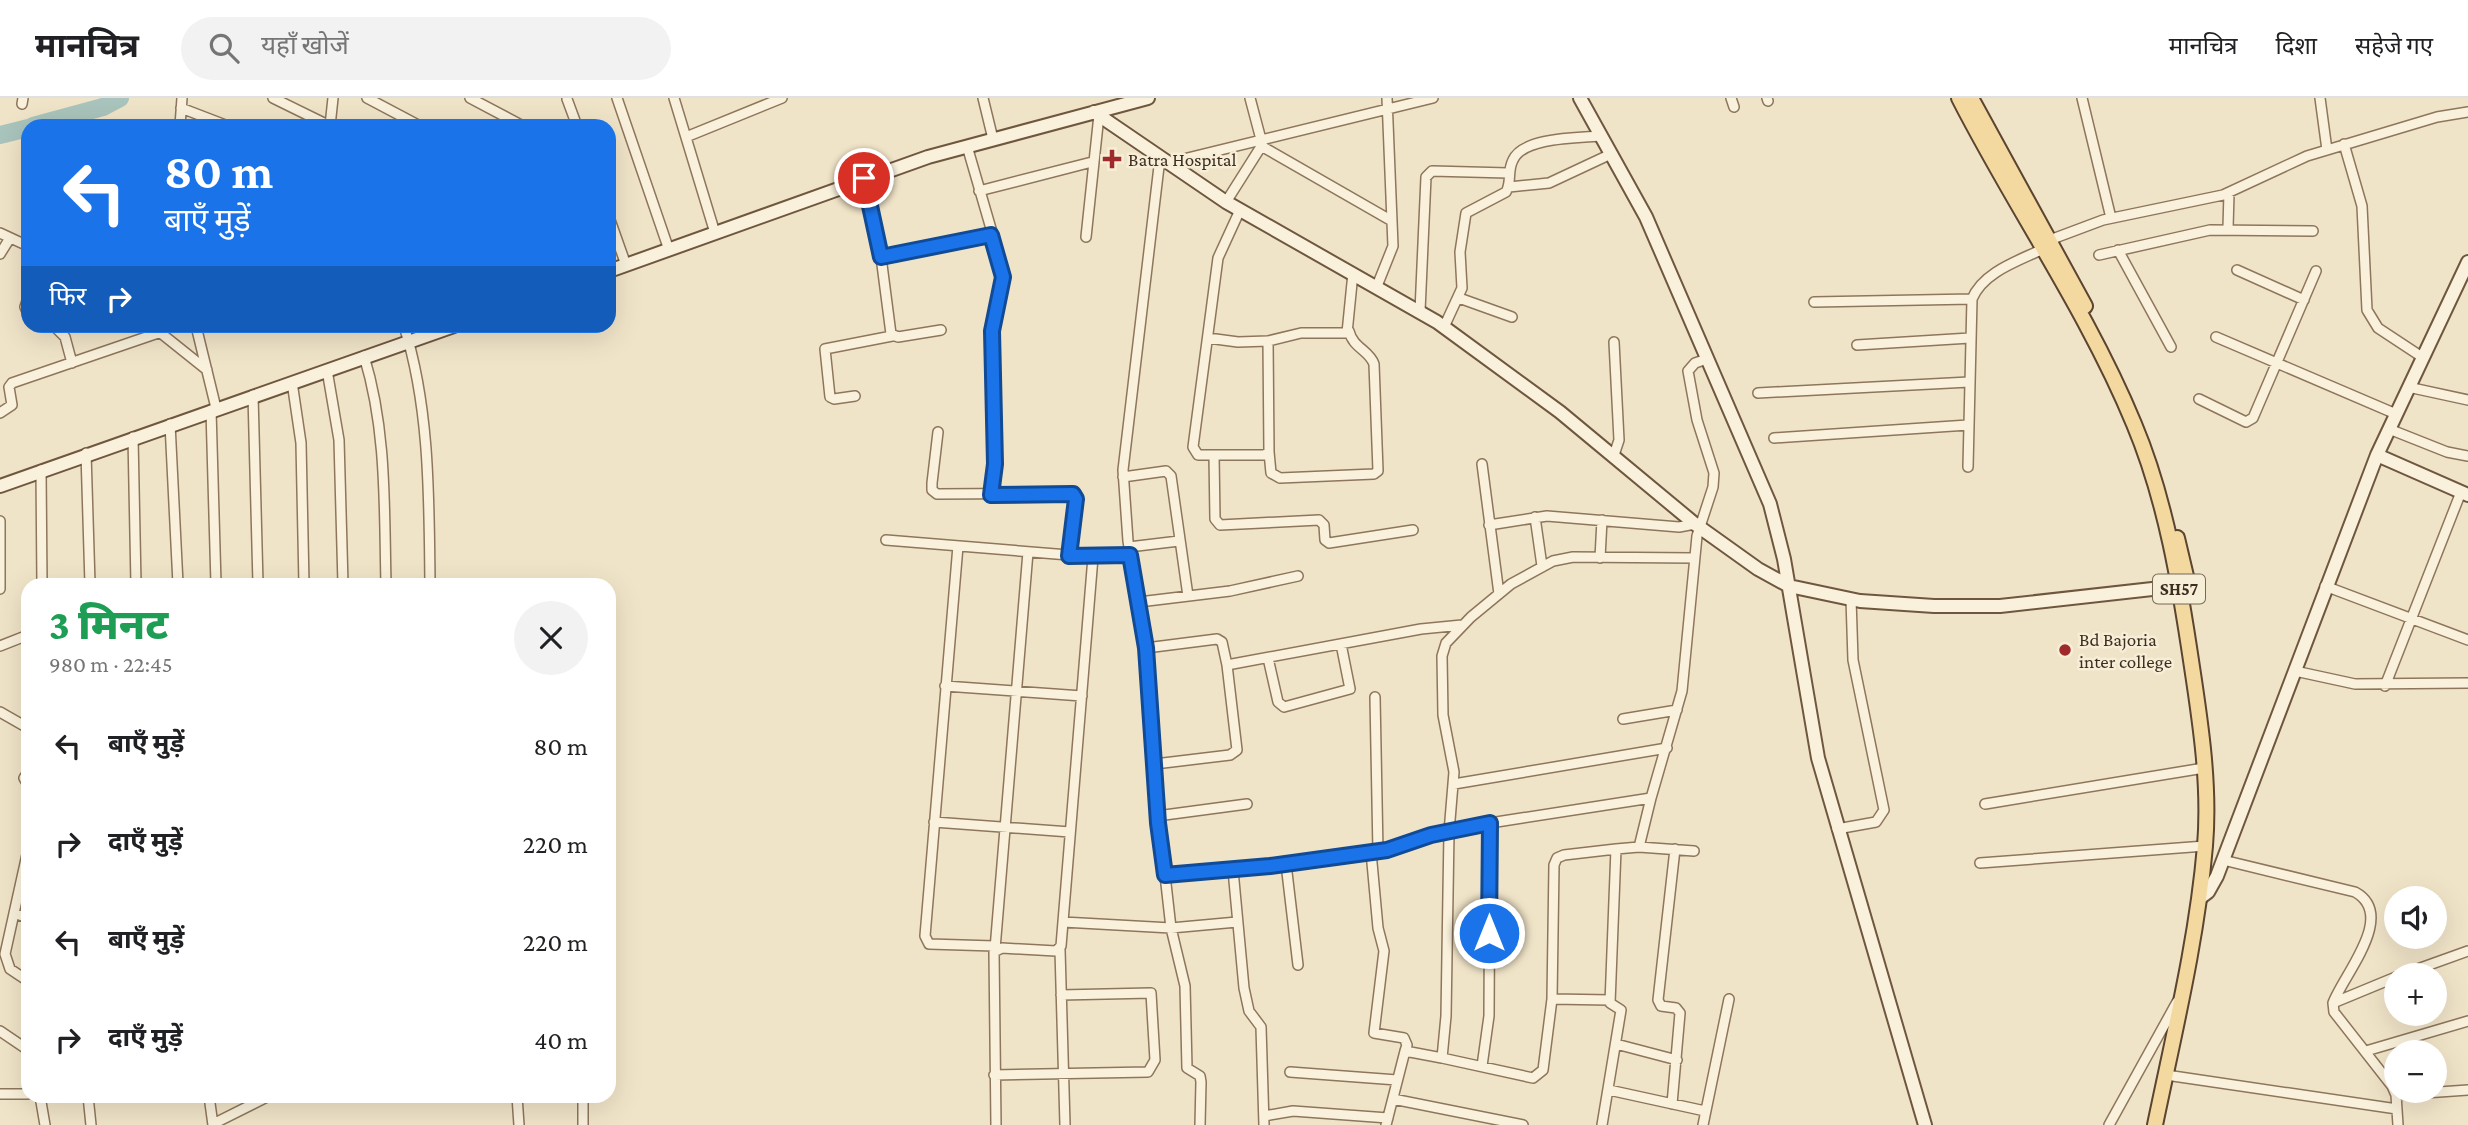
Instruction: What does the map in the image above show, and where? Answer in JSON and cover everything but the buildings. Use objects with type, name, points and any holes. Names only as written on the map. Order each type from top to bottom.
[{"type":"main road","name":"SH57","points":[[1959,98],[2117,366],[2141,419],[2165,491],[2186,570],[2205,696],[2213,790],[2204,895],[2162,1125]]},
{"type":"main road","name":"SH57","points":[[1972,98],[2111,372],[2135,425],[2158,494],[2179,586],[2197,699],[2204,768],[2204,895],[2155,1125]]},
{"type":"street","points":[[273,98],[316,119]]},
{"type":"street","points":[[331,119],[333,98]]},
{"type":"street","points":[[367,98],[407,119]]},
{"type":"street","points":[[470,98],[510,119]]},
{"type":"street","points":[[568,98],[575,119]]},
{"type":"street","points":[[617,98],[669,250]]},
{"type":"street","points":[[674,98],[715,233]]},
{"type":"street","points":[[686,137],[782,98]]},
{"type":"street","points":[[983,98],[993,139]]},
{"type":"street","points":[[616,269],[864,178],[967,146],[1096,114],[1148,98]]},
{"type":"street","points":[[1226,202],[1261,142],[1250,98]]},
{"type":"street","points":[[1163,160],[1261,142],[1388,103],[1433,98]]},
{"type":"street","points":[[1580,98],[1646,217],[1770,504],[1789,586],[1804,689],[1837,829],[1925,1125]]},
{"type":"street","points":[[2082,98],[2111,218]]},
{"type":"street","points":[[2320,98],[2327,150]]},
{"type":"street","points":[[182,103],[214,119]]},
{"type":"street","points":[[1377,286],[1392,246],[1388,103]]},
{"type":"street","points":[[1968,467],[1972,299],[1975,291],[1996,272],[2044,244],[2111,218],[2185,205],[2228,193],[2344,144],[2437,117],[2468,112]]},
{"type":"street","points":[[1096,114],[1226,202],[1353,272],[1444,327],[1614,455],[1697,526],[1758,569],[1789,586],[1851,599],[1909,605],[2000,606],[2179,586]]},
{"type":"street","points":[[1086,237],[1096,114]]},
{"type":"street","points":[[1444,327],[1459,298],[1463,278],[1460,252],[1464,217],[1469,211],[1499,198],[1508,187],[1508,173],[1513,158],[1527,147],[1538,143],[1601,136]]},
{"type":"street","points":[[1261,142],[1392,221]]},
{"type":"street","points":[[2344,144],[2362,206],[2363,286],[2367,310],[2378,328],[2422,357]]},
{"type":"street","points":[[967,146],[1003,277],[992,331],[995,464],[991,495]]},
{"type":"street","points":[[1508,187],[1549,183],[1611,154]]},
{"type":"street","points":[[1163,160],[1123,477],[1129,551],[1146,648],[1157,817],[1171,928],[1185,986],[1187,1068],[1200,1076],[1201,1082],[1200,1125]]},
{"type":"street","points":[[979,191],[1092,162]]},
{"type":"street","points":[[1420,312],[1426,177],[1432,171],[1508,173]]},
{"type":"street","points":[[864,178],[881,257],[892,336]]},
{"type":"street","points":[[2228,193],[2228,228]]},
{"type":"street","points":[[1240,210],[1217,258],[1193,447],[1198,455],[1264,455],[1269,452]]},
{"type":"street","points":[[2099,255],[2228,228],[2284,233],[2313,231]]},
{"type":"street","points":[[0,233],[21,243]]},
{"type":"street","points":[[881,257],[991,235]]},
{"type":"street","points":[[616,237],[626,265]]},
{"type":"street","points":[[0,254],[10,238]]},
{"type":"street","points":[[2118,250],[2171,347]]},
{"type":"street","points":[[2204,895],[2222,860],[2377,455],[2468,262]]},
{"type":"street","points":[[2237,270],[2304,300]]},
{"type":"street","points":[[2199,399],[2249,422],[2316,271]]},
{"type":"street","points":[[1268,341],[1271,473],[1280,478],[1374,474],[1378,471],[1380,463],[1373,359],[1352,342],[1349,331],[1353,272]]},
{"type":"street","points":[[1459,298],[1512,317]]},
{"type":"street","points":[[1814,302],[1972,299]]},
{"type":"street","points":[[855,396],[830,397],[825,349],[941,330]]},
{"type":"street","points":[[1208,338],[1268,341],[1301,333],[1342,334],[1349,331]]},
{"type":"street","points":[[61,333],[65,337],[72,363]]},
{"type":"street","points":[[0,413],[12,405],[12,383],[158,333]]},
{"type":"street","points":[[162,333],[207,370]]},
{"type":"street","points":[[198,333],[214,409],[216,578]]},
{"type":"street","points":[[406,333],[427,462],[430,578]]},
{"type":"street","points":[[0,486],[86,453],[433,333]]},
{"type":"street","points":[[2216,337],[2396,414]]},
{"type":"street","points":[[1857,345],[1970,338]]},
{"type":"street","points":[[1614,342],[1619,440],[1614,455]]},
{"type":"street","points":[[364,356],[374,389],[382,442],[386,578]]},
{"type":"street","points":[[1639,847],[1677,710],[1690,620],[1697,526],[1706,514],[1714,473],[1697,420],[1688,371],[1695,363],[1707,359]]},
{"type":"street","points":[[327,370],[339,440],[343,578]]},
{"type":"street","points":[[292,382],[301,443],[304,578]]},
{"type":"street","points":[[1758,393],[1969,382]]},
{"type":"street","points":[[2408,387],[2468,400]]},
{"type":"street","points":[[253,395],[258,578]]},
{"type":"street","points":[[170,424],[178,578]]},
{"type":"street","points":[[1774,438],[1968,425]]},
{"type":"street","points":[[2389,429],[2447,452],[2468,456]]},
{"type":"street","points":[[938,432],[932,490],[949,495],[1073,494],[1076,499],[1069,556]]},
{"type":"street","points":[[133,437],[136,578]]},
{"type":"street","points":[[86,453],[90,578]]},
{"type":"street","points":[[1214,455],[1215,519],[1220,525],[1319,520],[1324,525],[1325,540],[1329,543],[1413,530]]},
{"type":"street","points":[[2377,455],[2464,494],[2385,686]]},
{"type":"street","points":[[1482,464],[1499,594]]},
{"type":"street","points":[[41,470],[42,578]]},
{"type":"street","points":[[1123,477],[1169,473],[1188,596]]},
{"type":"street","points":[[1489,525],[1535,517],[1697,526]]},
{"type":"street","points":[[1535,517],[1542,566]]},
{"type":"street","points":[[1600,558],[1602,520]]},
{"type":"street","points":[[0,521],[0,589]]},
{"type":"street","points":[[886,540],[1093,557],[1179,541]]},
{"type":"street","points":[[958,546],[926,940],[929,944],[1060,950]]},
{"type":"street","points":[[996,1125],[995,948],[1014,691],[1028,552]]},
{"type":"street","points":[[1065,1125],[1060,950],[1093,557]]},
{"type":"street","points":[[1442,1058],[1446,1016],[1448,832],[1454,784],[1443,715],[1442,656],[1446,643],[1462,625],[1499,594],[1542,566],[1573,557],[1694,558]]},
{"type":"street","points":[[1139,602],[1230,591],[1298,576]]},
{"type":"street","points":[[2325,586],[2468,640]]},
{"type":"street","points":[[1837,829],[1876,822],[1884,810],[1853,660],[1851,599]]},
{"type":"street","points":[[1227,665],[1462,625]]},
{"type":"street","points":[[0,646],[21,638]]},
{"type":"street","points":[[1146,648],[1217,639],[1222,642],[1237,750],[1230,755],[1155,764]]},
{"type":"street","points":[[1268,657],[1278,702],[1284,707],[1350,690],[1342,644]]},
{"type":"street","points":[[2295,671],[2323,679],[2385,686],[2468,683]]},
{"type":"street","points":[[945,686],[1082,696]]},
{"type":"street","points":[[1233,870],[1249,1012],[1261,1027],[1264,1120],[1293,1111],[1387,1121],[1407,1045],[1404,1038],[1377,1035],[1373,1030],[1384,951],[1378,928],[1374,852],[1375,697]]},
{"type":"street","points":[[1623,719],[1677,710]]},
{"type":"street","points":[[0,712],[21,724]]},
{"type":"street","points":[[1454,784],[1667,748]]},
{"type":"street","points":[[1985,804],[2204,768]]},
{"type":"street","points":[[1165,875],[1233,870],[1374,852],[1490,823],[1651,798]]},
{"type":"street","points":[[1157,817],[1247,804]]},
{"type":"street","points":[[934,822],[1070,832]]},
{"type":"street","points":[[1482,1066],[1489,1016],[1490,823]]},
{"type":"street","points":[[1980,863],[2205,846]]},
{"type":"street","points":[[1405,1051],[1533,1077],[1540,1074],[1548,1045],[1552,999],[1554,864],[1557,858],[1639,847],[1694,851]]},
{"type":"street","points":[[1602,1125],[1620,1010],[1611,1006],[1610,1000],[1616,849]]},
{"type":"street","points":[[1672,1104],[1680,1013],[1676,1008],[1661,1006],[1658,1000],[1675,849]]},
{"type":"street","points":[[2222,860],[2355,892],[2366,898],[2371,907],[2371,920],[2364,943],[2333,1003],[2334,1012],[2384,1078]]},
{"type":"street","points":[[1286,864],[1298,965]]},
{"type":"street","points":[[21,882],[5,954],[6,963],[21,975]]},
{"type":"street","points":[[14,913],[21,916]]},
{"type":"street","points":[[1063,922],[1171,928],[1237,922]]},
{"type":"street","points":[[2434,963],[2468,951]]},
{"type":"street","points":[[2333,1003],[2384,982]]},
{"type":"street","points":[[994,1075],[1147,1072],[1155,1060],[1151,993],[1061,995]]},
{"type":"street","points":[[2109,1125],[2182,995]]},
{"type":"street","points":[[1552,999],[1610,1000]]},
{"type":"street","points":[[1703,1125],[1728,999]]},
{"type":"street","points":[[2366,1051],[2468,1021]]},
{"type":"street","points":[[0,1031],[21,1045]]},
{"type":"street","points":[[1616,1044],[1677,1060]]},
{"type":"street","points":[[1290,1072],[1398,1080]]},
{"type":"street","points":[[2173,1076],[2397,1109]]},
{"type":"street","points":[[1609,1090],[1705,1111]]},
{"type":"street","points":[[2447,1092],[2468,1090]]},
{"type":"street","points":[[0,1094],[21,1094]]},
{"type":"street","points":[[1393,1099],[1523,1125]]},
{"type":"street","points":[[41,1103],[45,1125]]},
{"type":"street","points":[[89,1103],[91,1125]]},
{"type":"street","points":[[210,1103],[213,1125],[255,1103]]},
{"type":"street","points":[[517,1103],[519,1125]]},
{"type":"street","points":[[583,1103],[583,1125]]},
{"type":"street","points":[[2397,1103],[2398,1125]]},
{"type":"waterway","points":[[59,119],[103,107],[120,98]]},
{"type":"waterway","points":[[0,135],[21,130]]},
{"type":"place","name":"Batra Hospital","points":[[1112,159]]},
{"type":"place","name":"Bd Bajoria inter college","points":[[2065,650]]},
{"type":"route","points":[[864,178],[881,257],[991,235],[1003,277],[992,331],[995,464],[991,495],[1073,494],[1076,499],[1069,556],[1130,555],[1146,648],[1161,864],[1165,875],[1270,866],[1387,850],[1431,835],[1490,823],[1489,933]]}]
